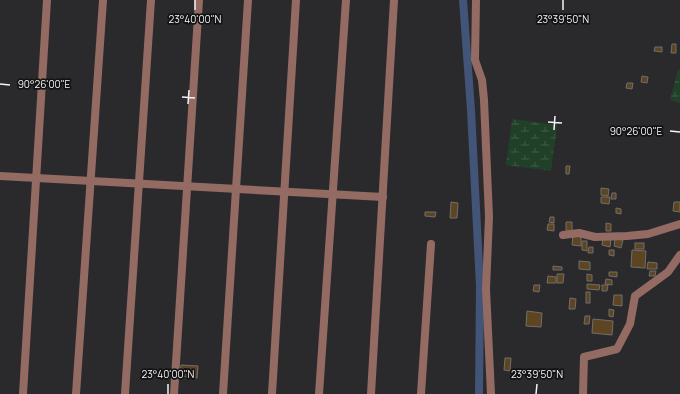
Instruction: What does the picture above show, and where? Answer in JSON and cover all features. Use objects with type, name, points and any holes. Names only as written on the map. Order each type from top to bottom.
[{"type":"street","points":[[23,394],[47,0]]},
{"type":"street","points":[[76,394],[103,0]]},
{"type":"street","points":[[125,394],[151,0]]},
{"type":"street","points":[[174,394],[188,186],[198,0]]},
{"type":"street","points":[[223,394],[248,0]]},
{"type":"street","points":[[272,394],[296,0]]},
{"type":"street","points":[[320,394],[346,0]]},
{"type":"street","points":[[371,394],[394,0]]},
{"type":"street","points":[[476,0],[475,60],[482,80],[484,100],[488,198],[489,241],[486,289],[491,394]]},
{"type":"street","points":[[0,176],[383,197]]},
{"type":"street","points":[[563,235],[578,233],[595,236],[627,236],[648,234],[680,224]]},
{"type":"street","points":[[420,394],[431,244]]},
{"type":"street","points":[[582,394],[584,357],[617,349],[630,324],[636,296],[668,272],[680,255]]},
{"type":"green space","points":[[678,70],[680,70],[680,103],[670,100]]},
{"type":"green space","points":[[512,119],[557,125],[551,171],[506,165]]},
{"type":"building","points":[[672,44],[676,44],[676,53],[671,53]]},
{"type":"building","points":[[655,47],[662,47],[662,52],[654,51]]},
{"type":"building","points":[[642,76],[648,77],[647,83],[641,82]]},
{"type":"building","points":[[627,83],[633,83],[632,89],[626,88]]},
{"type":"building","points":[[566,166],[570,166],[569,174],[566,174]]},
{"type":"building","points":[[601,188],[609,189],[608,196],[601,195]]},
{"type":"building","points":[[612,193],[616,193],[616,199],[611,199]]},
{"type":"building","points":[[601,197],[610,197],[609,204],[601,203]]},
{"type":"building","points":[[451,202],[458,203],[457,218],[450,218]]},
{"type":"building","points":[[674,202],[680,202],[680,212],[673,211]]},
{"type":"building","points":[[616,208],[621,209],[621,214],[616,213]]},
{"type":"building","points":[[425,212],[436,212],[435,217],[425,216]]},
{"type":"building","points":[[550,217],[554,217],[554,223],[549,222]]},
{"type":"building","points":[[566,222],[572,222],[572,231],[566,230]]},
{"type":"building","points":[[606,223],[611,224],[611,231],[606,231]]},
{"type":"building","points":[[548,224],[554,224],[554,231],[547,230]]},
{"type":"building","points":[[573,235],[581,236],[581,246],[572,245]]},
{"type":"building","points":[[603,238],[611,239],[610,247],[602,245]]},
{"type":"building","points":[[615,239],[623,240],[621,248],[614,246]]},
{"type":"building","points":[[582,241],[587,241],[587,251],[582,250]]},
{"type":"building","points":[[635,243],[644,243],[644,249],[635,249]]},
{"type":"building","points":[[589,247],[593,247],[593,253],[588,253]]},
{"type":"building","points":[[609,250],[614,250],[614,256],[609,255]]},
{"type":"building","points":[[632,250],[646,251],[645,268],[631,267]]},
{"type":"building","points":[[579,261],[590,262],[590,270],[579,269]]},
{"type":"building","points":[[648,262],[657,263],[657,269],[647,269]]},
{"type":"building","points":[[553,266],[562,267],[562,270],[553,270]]},
{"type":"building","points":[[650,271],[656,271],[655,276],[649,276]]},
{"type":"building","points":[[609,272],[617,272],[617,277],[609,276]]},
{"type":"building","points":[[557,274],[564,274],[563,283],[557,283]]},
{"type":"building","points":[[587,274],[592,275],[592,281],[587,281]]},
{"type":"building","points":[[548,276],[556,277],[556,283],[547,283]]},
{"type":"building","points":[[606,279],[612,280],[612,285],[605,284]]},
{"type":"building","points":[[587,284],[600,285],[599,290],[587,289]]},
{"type":"building","points":[[534,285],[540,285],[539,292],[533,291]]},
{"type":"building","points":[[602,285],[608,285],[607,291],[602,291]]},
{"type":"building","points":[[586,292],[590,292],[590,303],[586,303]]},
{"type":"building","points":[[614,295],[622,295],[622,306],[613,305]]},
{"type":"building","points":[[570,298],[576,299],[575,309],[569,309]]},
{"type":"building","points":[[609,309],[614,310],[613,317],[609,316]]},
{"type":"building","points":[[527,311],[542,313],[541,327],[526,326]]},
{"type":"building","points":[[585,316],[590,316],[589,324],[584,324]]},
{"type":"building","points":[[593,319],[613,321],[612,335],[592,333]]},
{"type":"building","points":[[505,358],[511,358],[510,371],[504,370]]},
{"type":"building","points":[[181,365],[198,366],[197,378],[180,376]]},
{"type":"waterway","points":[[463,0],[471,110],[480,286],[479,394]]}]
